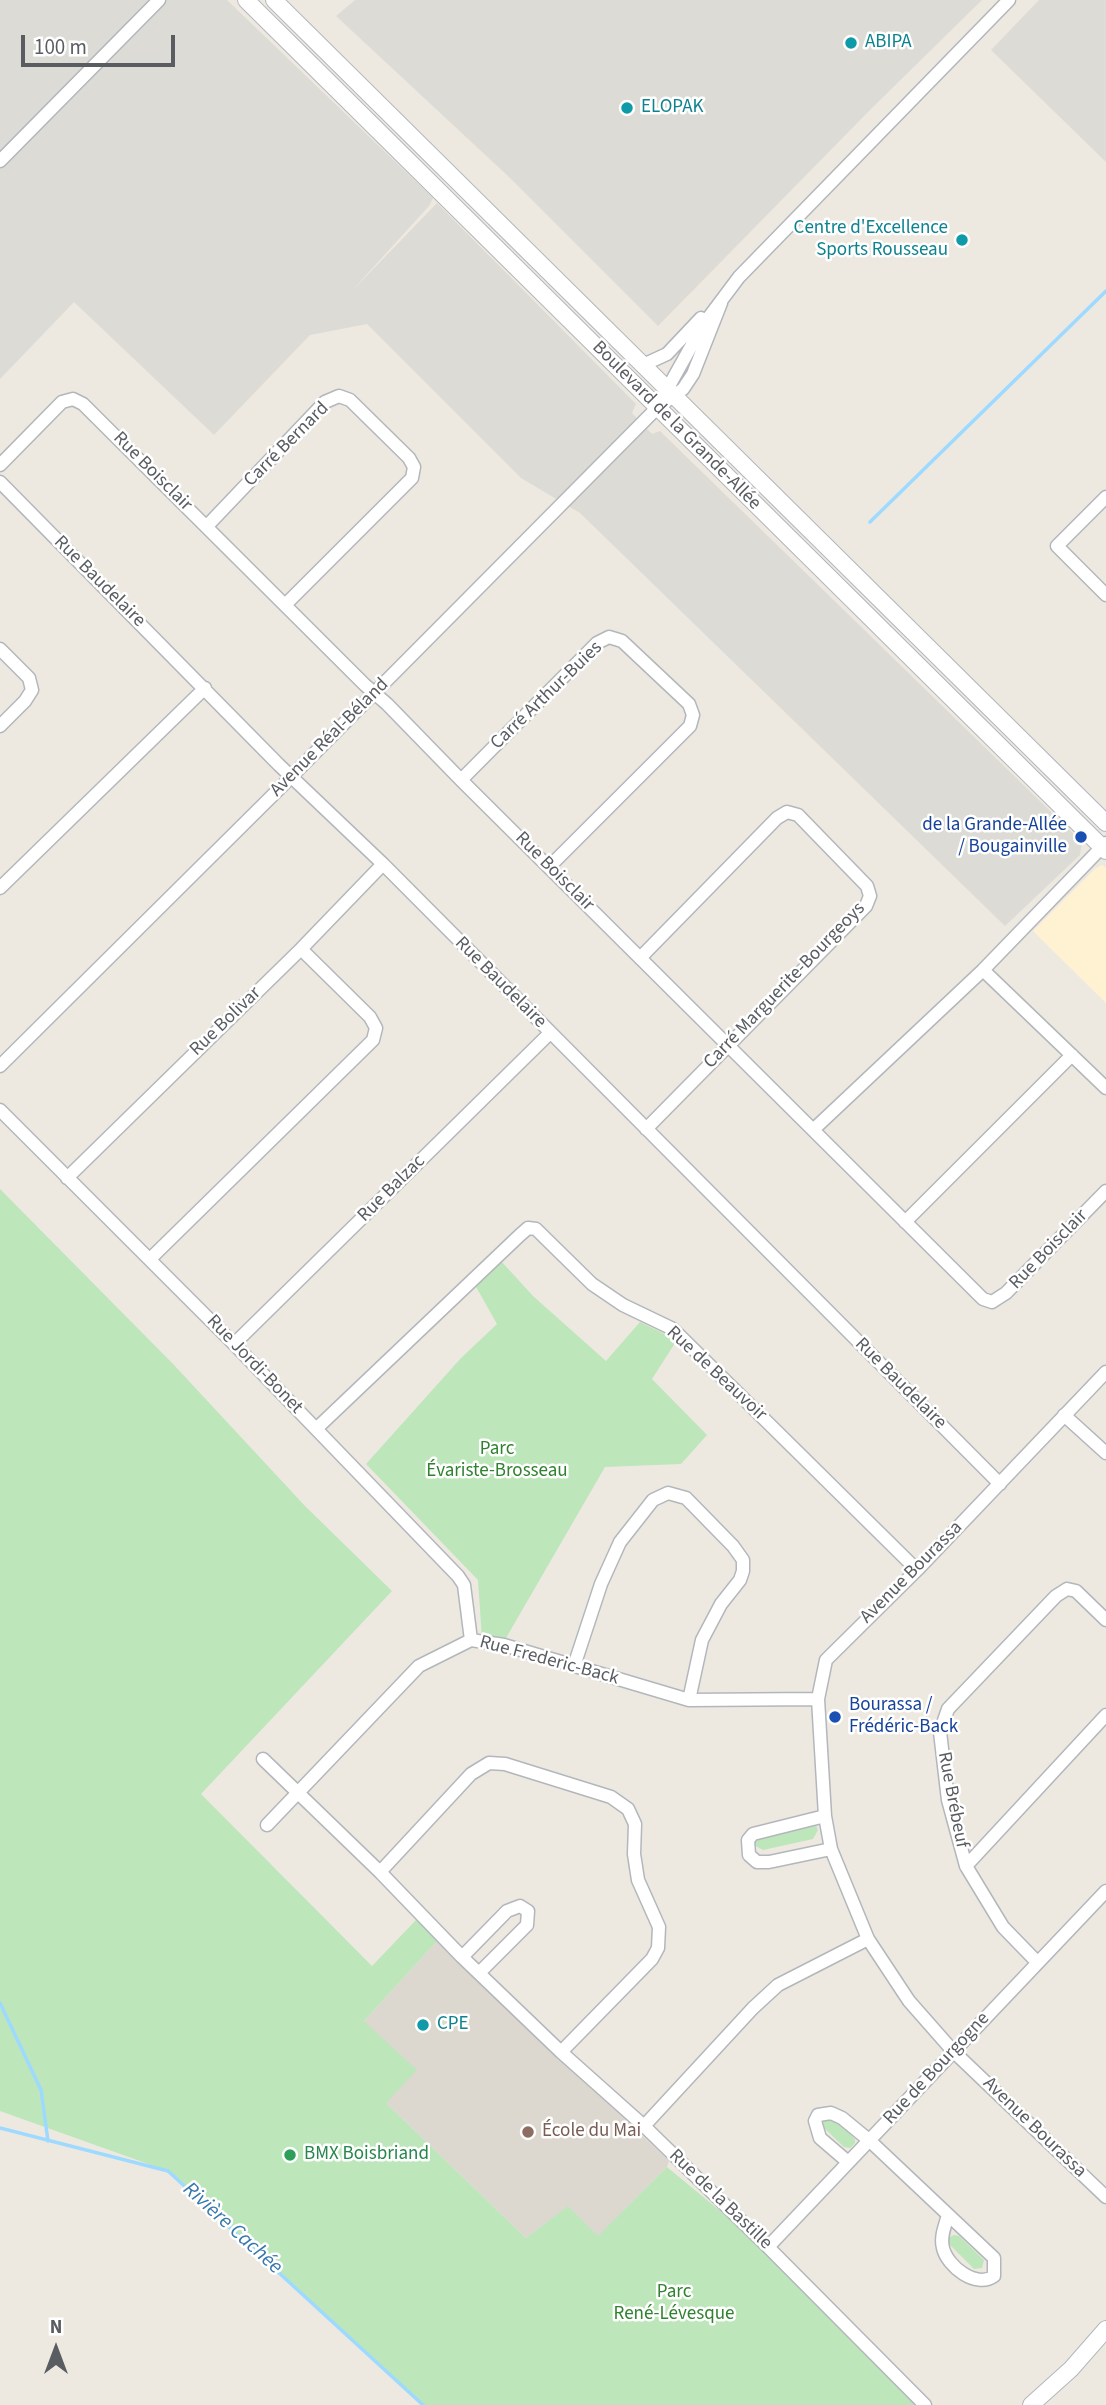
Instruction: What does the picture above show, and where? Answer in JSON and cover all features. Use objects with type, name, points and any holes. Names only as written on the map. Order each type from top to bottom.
[{"type":"street","points":[[0,161],[159,0]]},
{"type":"street","name":"Boulevard de la Grande-Allée","points":[[246,0],[1105,847]]},
{"type":"street","name":"Boulevard de la Grande-Allée","points":[[274,0],[1106,824]]},
{"type":"street","points":[[643,365],[667,354],[695,323],[721,303],[734,283],[759,255],[1009,0]]},
{"type":"street","name":"Avenue Réal-Béland","points":[[0,1066],[375,693],[670,392],[683,388],[693,374],[721,303]]},
{"type":"street","name":"Carré Bernard","points":[[206,526],[325,402],[339,396],[350,400],[389,436],[414,467],[412,478],[285,606]]},
{"type":"street","name":"Rue Boisclair","points":[[0,465],[62,402],[73,399],[83,404],[983,1299],[992,1302],[1006,1293],[1106,1191]]},
{"type":"street","name":"Rue Baudelaire","points":[[0,482],[1000,1484]]},
{"type":"street","points":[[1106,496],[1057,546],[1106,595]]},
{"type":"street","name":"Carré Arthur-Buies","points":[[461,780],[597,643],[609,637],[622,641],[689,704],[693,715],[690,726],[549,867]]},
{"type":"street","points":[[0,649],[29,678],[32,690],[0,726]]},
{"type":"street","points":[[0,888],[205,688]]},
{"type":"street","name":"Carré Marguerite-Bourgeoys","points":[[640,958],[776,818],[787,812],[797,815],[828,844],[867,886],[870,896],[866,906],[646,1129]]},
{"type":"street","points":[[813,1130],[983,970],[1105,847]]},
{"type":"street","name":"Rue Bolivar","points":[[67,1178],[301,949],[383,864]]},
{"type":"street","points":[[150,1259],[373,1040],[376,1028],[370,1017],[301,949]]},
{"type":"street","points":[[983,970],[1106,1088]]},
{"type":"street","name":"Rue Balzac","points":[[234,1344],[550,1033]]},
{"type":"street","points":[[905,1222],[1072,1055]]},
{"type":"street","name":"Rue Jordi-Bonet","points":[[0,1110],[234,1344],[458,1576],[464,1585],[471,1640]]},
{"type":"street","name":"Rue de Beauvoir","points":[[316,1429],[520,1235],[528,1228],[536,1228],[592,1284],[623,1305],[673,1329],[917,1570]]},
{"type":"street","name":"Avenue Bourassa","points":[[1106,1372],[917,1570],[826,1660],[818,1699],[825,1816],[831,1849],[867,1939],[909,2001],[953,2051],[1106,2197]]},
{"type":"street","points":[[1065,1415],[1106,1453]]},
{"type":"street","points":[[573,1667],[601,1584],[620,1542],[653,1500],[668,1493],[686,1498],[733,1546],[743,1560],[740,1580],[721,1604],[702,1640],[689,1700]]},
{"type":"street","name":"Rue Brébeuf","points":[[1037,1962],[1003,1927],[966,1866],[948,1800],[940,1732],[948,1709],[1056,1596],[1067,1589],[1076,1591],[1106,1620]]},
{"type":"street","name":"Rue Frederic-Back","points":[[267,1825],[419,1667],[471,1640],[504,1646],[689,1700],[818,1699]]},
{"type":"street","points":[[966,1866],[1106,1715]]},
{"type":"street","name":"Rue de la Bastille","points":[[263,1759],[380,1871],[479,1973],[561,2052],[644,2126],[768,2247],[925,2405]]},
{"type":"street","points":[[380,1871],[471,1774],[489,1763],[505,1764],[611,1797],[628,1809],[635,1824],[634,1854],[638,1880],[659,1927],[659,1948],[652,1959],[561,2052]]},
{"type":"street","points":[[825,1816],[753,1834],[748,1840],[750,1855],[757,1861],[769,1862],[831,1849]]},
{"type":"street","name":"Rue de Bourgogne","points":[[768,2247],[1106,1891]]},
{"type":"street","points":[[462,1956],[508,1911],[520,1906],[528,1911],[527,1925],[479,1973]]},
{"type":"street","points":[[644,2126],[753,2008],[778,1985],[867,1939]]},
{"type":"street","points":[[848,2162],[820,2138],[815,2120],[818,2115],[831,2113],[842,2118],[870,2141],[994,2258],[994,2276],[988,2281],[977,2281],[961,2273],[943,2251],[942,2235],[948,2215]]},
{"type":"street","points":[[1031,2405],[1071,2369],[1106,2329]]},
{"type":"shaded area","points":[[0,0],[227,0],[433,198],[429,206],[349,294],[437,203],[636,404],[632,413],[652,434],[660,431],[1082,842],[1080,855],[1005,926],[580,513],[521,478],[367,324],[310,335],[214,435],[74,302],[0,379]]},
{"type":"shaded area","points":[[355,0],[982,0],[658,326],[509,177],[336,16]]},
{"type":"shaded area","points":[[1039,0],[1106,0],[1106,162],[991,50]]},
{"type":"shaded area","points":[[1102,865],[1106,868],[1106,1003],[1033,931]]},
{"type":"shaded area","name":"École du Mai","points":[[439,1939],[669,2161],[667,2167],[598,2237],[568,2207],[526,2238],[386,2103],[364,2021]]},
{"type":"green space","name":"Parc René-Lévesque","points":[[0,1189],[174,1365],[305,1506],[392,1591],[201,1794],[372,1966],[416,1920],[439,1939],[364,2021],[417,2070],[386,2103],[526,2238],[568,2206],[598,2236],[667,2167],[765,2248],[922,2405],[423,2405],[168,2171],[0,2111]]},
{"type":"green space","name":"Parc Évariste-Brosseau","points":[[501,1261],[533,1296],[606,1361],[640,1322],[677,1340],[652,1379],[707,1435],[681,1464],[605,1467],[506,1638],[482,1639],[478,1580],[366,1464],[461,1358],[497,1324],[475,1285]]},
{"type":"green space","points":[[816,1825],[818,1830],[813,1839],[763,1850],[754,1845],[755,1831]]},
{"type":"green space","points":[[834,2117],[855,2139],[850,2148],[844,2147],[822,2126],[822,2119]]},
{"type":"green space","points":[[954,2235],[959,2236],[984,2260],[982,2268],[974,2269],[948,2243]]},
{"type":"waterway","points":[[870,522],[1106,291]]},
{"type":"waterway","points":[[0,2003],[41,2090],[48,2141]]},
{"type":"waterway","name":"Rivière Cachée","points":[[0,2128],[168,2171],[423,2405]]},
{"type":"place","name":"ABIPA","points":[[851,43]]},
{"type":"place","name":"ELOPAK","points":[[627,108]]},
{"type":"place","name":"Centre d'Excellence Sports Rousseau","points":[[962,240]]},
{"type":"place","name":"de la Grande-Allée / Bougainville","points":[[1081,837]]},
{"type":"place","name":"Bourassa / Frédéric-Back","points":[[835,1717]]},
{"type":"place","name":"CPE","points":[[423,2025]]},
{"type":"place","name":"École du Mai","points":[[528,2132]]},
{"type":"place","name":"BMX Boisbriand","points":[[290,2155]]}]
